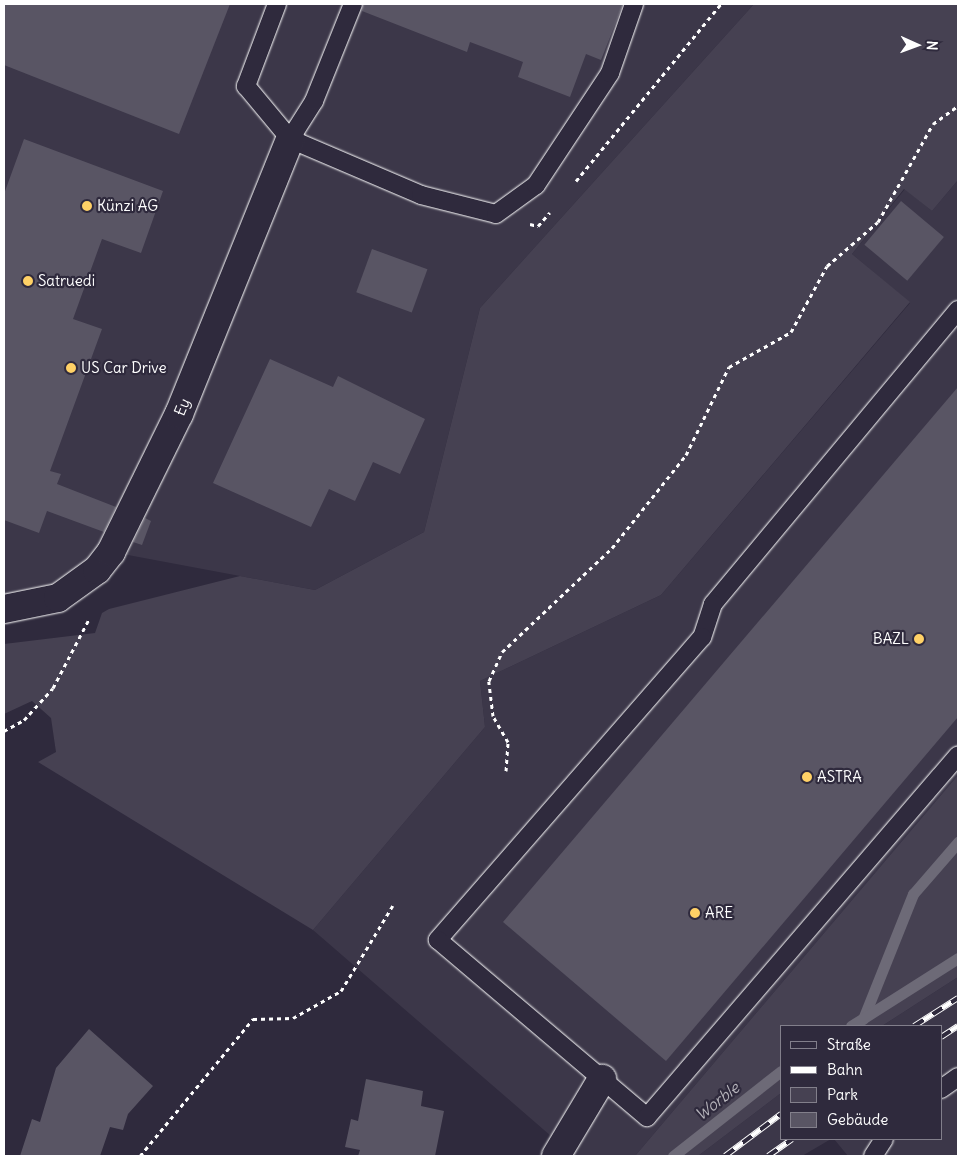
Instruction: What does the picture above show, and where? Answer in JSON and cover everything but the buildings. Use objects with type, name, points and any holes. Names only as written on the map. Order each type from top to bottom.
[{"type":"street","name":"Ey","points":[[4,609],[58,598],[85,581],[111,552],[140,501],[180,414],[290,139]]},
{"type":"street","points":[[556,1156],[602,1080]]},
{"type":"lane","points":[[276,4],[246,86],[290,139],[421,195],[496,214],[536,185],[610,72],[634,4]]},
{"type":"lane","points":[[290,139],[314,101],[353,4]]},
{"type":"lane","points":[[958,310],[713,604],[702,637],[438,940],[648,1118],[958,755]]},
{"type":"lane","points":[[942,1088],[958,1077]]},
{"type":"lane","points":[[872,1156],[883,1140]]},
{"type":"path","points":[[570,188],[721,4]]},
{"type":"path","points":[[506,771],[508,742],[493,716],[489,681],[502,652],[612,548],[686,455],[729,367],[791,332],[827,266],[878,222],[932,124],[958,106]]},
{"type":"path","points":[[496,214],[538,226],[557,203]]},
{"type":"path","points":[[4,731],[24,720],[54,688],[93,609]]},
{"type":"path","points":[[140,1156],[254,1019],[293,1018],[342,991],[393,906]]},
{"type":"shaded area","points":[[4,4],[754,4],[480,308],[424,532],[315,590],[112,552],[97,570],[4,609]]},
{"type":"shaded area","points":[[958,180],[958,775],[635,1156],[574,1156],[313,930],[485,727],[480,681],[661,595],[910,303],[852,254],[905,189],[932,211]]},
{"type":"shaded area","points":[[958,977],[958,1156],[848,1156],[835,1140],[942,1140],[942,1025],[884,1025]]},
{"type":"shaded area","points":[[780,1094],[780,1140],[829,1140],[802,1156],[698,1156]]},
{"type":"green space","points":[[754,4],[958,4],[958,180],[932,211],[904,189],[852,254],[910,302],[661,595],[480,681],[485,727],[313,930],[38,762],[56,752],[51,718],[32,701],[4,714],[4,644],[95,633],[102,613],[109,609],[240,576],[315,590],[424,532],[480,308]]},
{"type":"green space","points":[[958,775],[958,977],[884,1025],[780,1025],[780,1094],[698,1156],[635,1156]]},
{"type":"waterway","points":[[863,1019],[913,894],[958,842]]},
{"type":"waterway","name":"Worble","points":[[853,1025],[958,958]]},
{"type":"waterway","name":"Worble","points":[[673,1156],[780,1072]]},
{"type":"railway","points":[[916,1025],[958,998]]},
{"type":"railway","points":[[942,1036],[958,1026]]},
{"type":"railway","points":[[725,1156],[780,1115]]},
{"type":"railway","points":[[768,1156],[791,1140]]},
{"type":"place","name":"Künzi AG","points":[[87,206]]},
{"type":"place","name":"Satruedi","points":[[28,281]]},
{"type":"place","name":"US Car Drive","points":[[71,368]]},
{"type":"place","name":"BAZL","points":[[919,639]]},
{"type":"place","name":"ASTRA","points":[[807,777]]},
{"type":"place","name":"ARE","points":[[695,913]]}]
